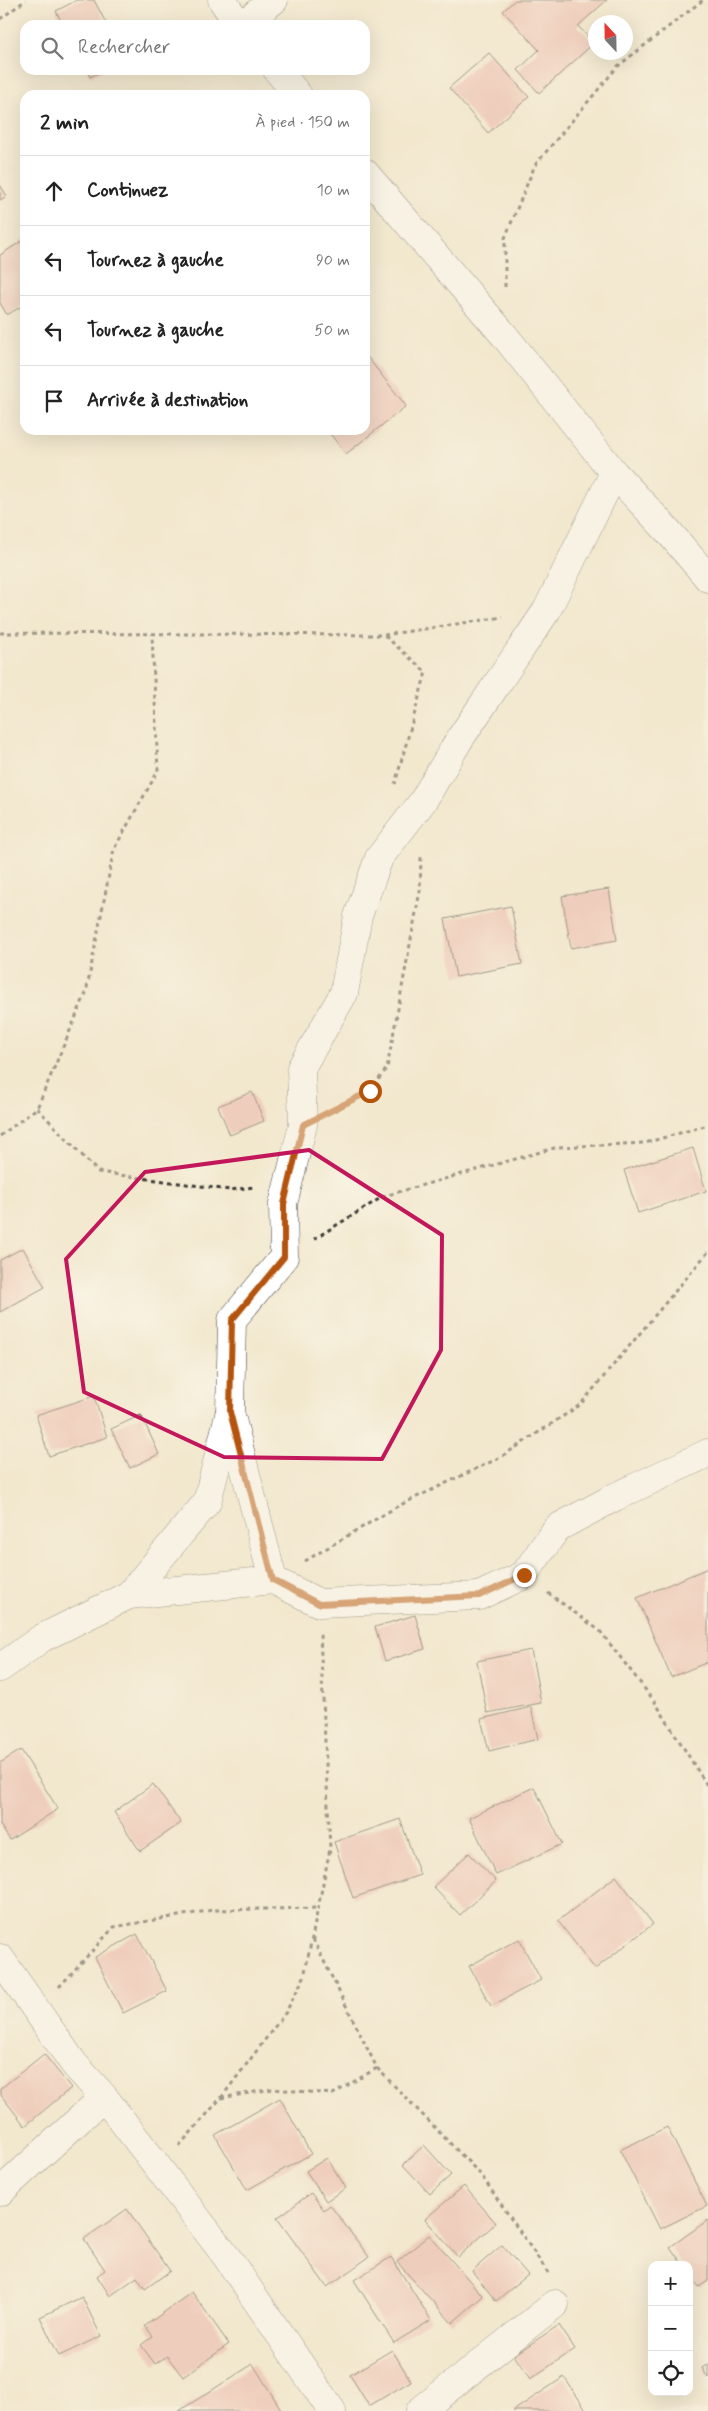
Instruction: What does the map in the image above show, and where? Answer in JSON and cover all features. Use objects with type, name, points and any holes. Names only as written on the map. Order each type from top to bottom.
[{"type":"street","points":[[222,0],[236,20]]},
{"type":"street","points":[[247,20],[274,0]]},
{"type":"street","points":[[281,75],[294,90]]},
{"type":"street","points":[[370,179],[504,335],[614,474],[668,531],[708,578]]},
{"type":"street","points":[[129,1594],[208,1502],[230,1412],[232,1320],[284,1257],[284,1204],[303,1125],[301,1068],[344,993],[358,916],[379,858],[423,801],[459,740],[546,610],[614,474]]},
{"type":"street","points":[[230,1412],[273,1580]]},
{"type":"street","points":[[0,1668],[42,1638],[129,1594],[273,1580],[319,1604],[479,1596],[524,1575],[558,1528],[615,1497],[708,1453]]},
{"type":"street","points":[[0,1958],[74,2064],[104,2096],[158,2170],[226,2256],[332,2411]]},
{"type":"street","points":[[0,2192],[104,2096]]},
{"type":"street","points":[[420,2411],[555,2304]]},
{"type":"path","points":[[0,19],[26,0]]},
{"type":"path","points":[[504,335],[505,238],[535,165],[618,66],[703,0]]},
{"type":"path","points":[[0,633],[384,635],[546,610]]},
{"type":"path","points":[[0,1136],[37,1108],[86,992],[114,848],[158,771],[152,634]]},
{"type":"path","points":[[384,635],[426,672],[393,792]]},
{"type":"path","points":[[303,1125],[370,1091],[387,1068],[420,891],[421,855]]},
{"type":"path","points":[[37,1108],[98,1172],[230,1190],[260,1187],[284,1204]]},
{"type":"path","points":[[284,1257],[384,1196],[558,1147],[645,1143],[708,1125]]},
{"type":"path","points":[[273,1580],[398,1506],[501,1457],[580,1405],[708,1252]]},
{"type":"path","points":[[524,1575],[600,1631],[655,1702],[708,1787]]},
{"type":"path","points":[[158,2170],[221,2098],[286,2012],[304,1977],[330,1849],[321,1702],[319,1604]]},
{"type":"path","points":[[37,2011],[114,1927],[213,1910],[318,1908]]},
{"type":"path","points":[[312,1938],[377,2068],[481,2175],[559,2289],[555,2304]]},
{"type":"path","points":[[221,2098],[272,2089],[333,2094],[377,2068]]},
{"type":"highlighted area","points":[[309,1150],[442,1235],[441,1350],[382,1459],[224,1457],[84,1392],[66,1259],[145,1172]]},
{"type":"building","points":[[77,0],[94,0],[104,20],[60,20],[56,11]]},
{"type":"building","points":[[515,0],[607,0],[588,15],[578,26],[588,37],[588,48],[539,93],[518,70],[539,50],[503,11]]},
{"type":"building","points":[[489,53],[529,97],[488,133],[449,88]]},
{"type":"building","points":[[0,185],[7,196],[0,200]]},
{"type":"building","points":[[20,242],[20,307],[7,315],[0,303],[0,255]]},
{"type":"building","points":[[370,360],[406,406],[370,435]]},
{"type":"building","points":[[331,435],[370,435],[346,454]]},
{"type":"building","points":[[609,889],[617,940],[571,948],[562,896]]},
{"type":"building","points":[[511,906],[522,964],[456,977],[445,919]]},
{"type":"building","points":[[252,1092],[264,1121],[230,1135],[218,1106]]},
{"type":"building","points":[[693,1148],[706,1191],[638,1213],[624,1170]]},
{"type":"building","points":[[23,1248],[45,1287],[0,1312],[0,1260]]},
{"type":"building","points":[[94,1396],[107,1437],[49,1456],[36,1415]]},
{"type":"building","points":[[141,1415],[159,1454],[130,1468],[111,1429]]},
{"type":"building","points":[[708,1568],[708,1662],[671,1677],[637,1598]]},
{"type":"building","points":[[415,1615],[425,1649],[385,1661],[375,1627]]},
{"type":"building","points":[[531,1650],[541,1703],[487,1713],[477,1661]]},
{"type":"building","points":[[531,1707],[538,1739],[489,1751],[481,1719]]},
{"type":"building","points":[[21,1750],[58,1809],[10,1840],[0,1825],[0,1763]]},
{"type":"building","points":[[153,1784],[181,1823],[140,1851],[114,1812]]},
{"type":"building","points":[[534,1787],[562,1844],[496,1875],[469,1818]]},
{"type":"building","points":[[400,1819],[420,1875],[353,1898],[334,1842]]},
{"type":"building","points":[[469,1853],[496,1881],[460,1915],[433,1887]]},
{"type":"building","points":[[616,1876],[653,1924],[595,1969],[558,1921]]},
{"type":"building","points":[[137,1934],[167,1991],[123,2013],[95,1957]]},
{"type":"building","points":[[519,1939],[541,1980],[491,2006],[469,1966]]},
{"type":"building","points":[[44,2054],[71,2088],[25,2126],[0,2094],[0,2089]]},
{"type":"building","points":[[280,2098],[311,2154],[247,2190],[215,2135]]},
{"type":"building","points":[[667,2127],[707,2206],[660,2229],[620,2150]]},
{"type":"building","points":[[424,2145],[451,2175],[430,2194],[403,2165]]},
{"type":"building","points":[[327,2158],[346,2188],[326,2201],[306,2171]]},
{"type":"building","points":[[464,2186],[496,2223],[458,2257],[425,2219]]},
{"type":"building","points":[[311,2193],[324,2210],[330,2205],[369,2257],[327,2287],[277,2218]]},
{"type":"building","points":[[127,2209],[170,2271],[145,2289],[137,2277],[110,2296],[97,2276],[105,2270],[84,2239]]},
{"type":"building","points":[[708,2220],[708,2281],[699,2287],[693,2279],[693,2261],[680,2261],[670,2247]]},
{"type":"building","points":[[429,2235],[483,2296],[452,2323],[397,2262]]},
{"type":"building","points":[[502,2245],[528,2275],[496,2301],[472,2271]]},
{"type":"building","points":[[391,2257],[431,2320],[394,2343],[354,2280]]},
{"type":"building","points":[[192,2292],[229,2344],[183,2377],[167,2356],[155,2364],[141,2345],[153,2336],[145,2326]]},
{"type":"building","points":[[82,2297],[101,2336],[59,2356],[40,2317]]},
{"type":"building","points":[[559,2325],[575,2349],[530,2379],[514,2355]]},
{"type":"building","points":[[392,2350],[411,2381],[369,2406],[350,2375]]},
{"type":"building","points":[[253,2364],[282,2411],[179,2411]]},
{"type":"building","points":[[708,2364],[708,2378],[702,2368]]},
{"type":"building","points":[[564,2377],[587,2411],[513,2411]]},
{"type":"route","points":[[370,1091],[303,1125],[284,1204],[284,1257],[232,1320],[230,1412],[273,1580],[319,1604],[479,1596],[524,1575]]}]
